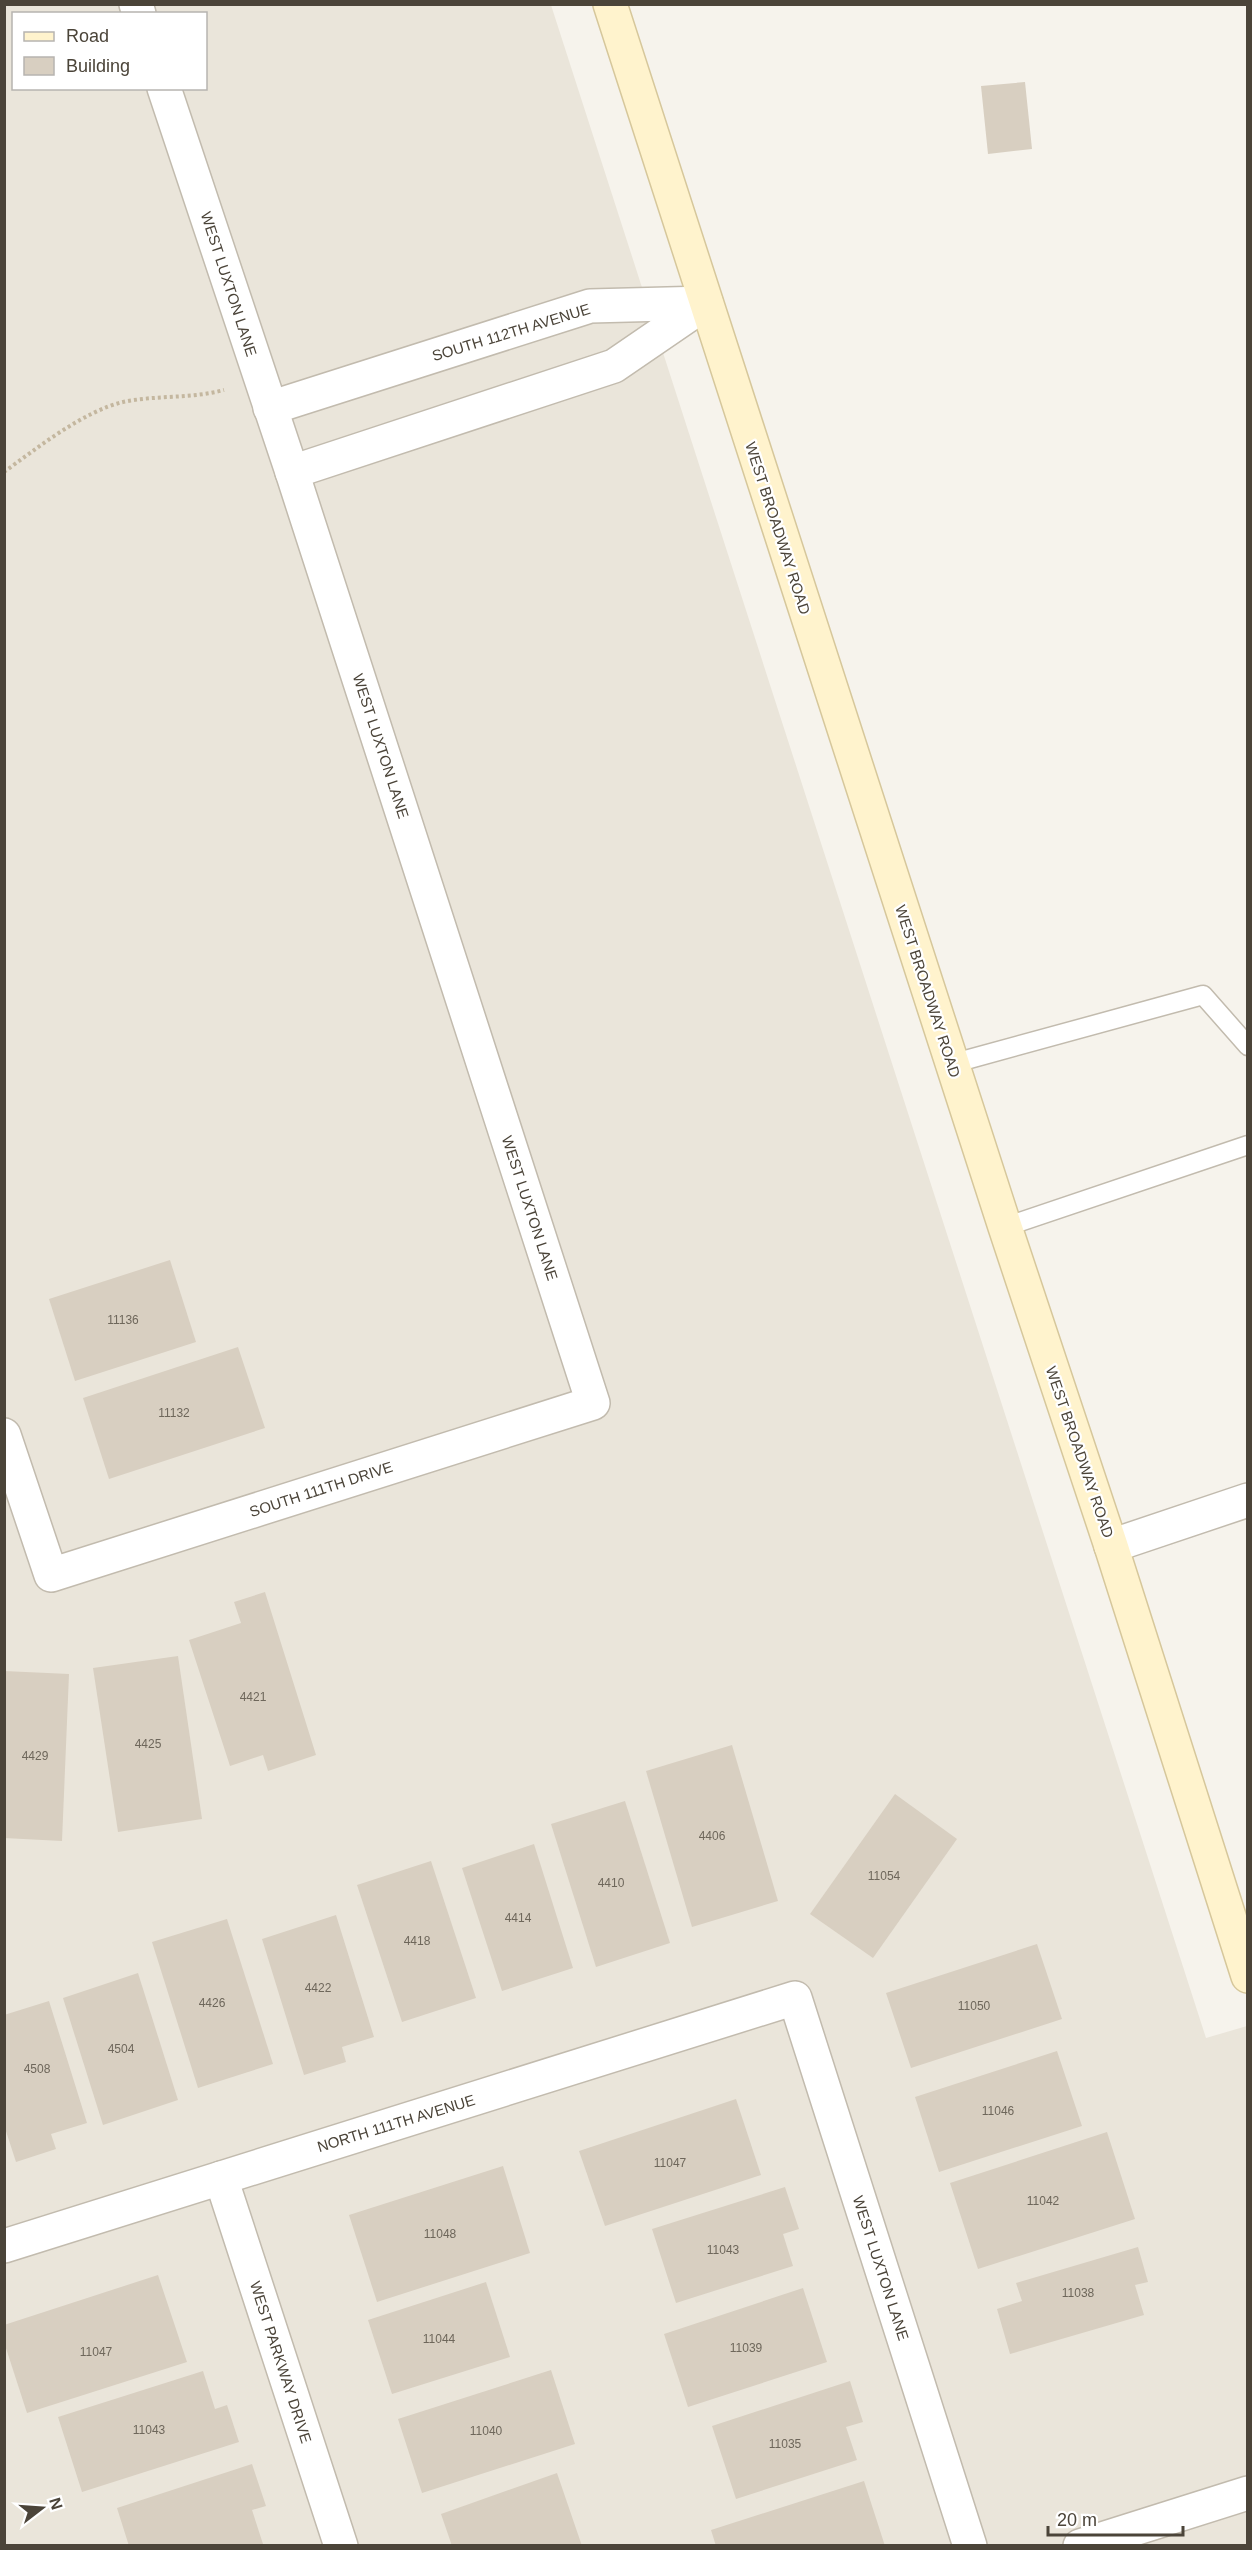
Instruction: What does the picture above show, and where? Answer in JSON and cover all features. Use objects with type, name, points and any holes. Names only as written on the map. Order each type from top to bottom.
[{"type":"main road","name":"WEST BROADWAY ROAD","points":[[609,4],[951,1064],[1111,1546],[1248,1976]]},
{"type":"street","name":"WEST LUXTON LANE","points":[[165,90],[292,472],[591,1404]]},
{"type":"street","name":"SOUTH 112TH AVENUE","points":[[270,408],[590,306],[706,303]]},
{"type":"street","points":[[292,472],[614,366],[706,303]]},
{"type":"street","name":"SOUTH 111TH DRIVE","points":[[4,1435],[51,1575],[591,1404]]},
{"type":"street","points":[[1111,1546],[1248,1500]]},
{"type":"street","name":"WEST LUXTON LANE","points":[[788,2000],[795,1998],[970,2546]]},
{"type":"street","name":"NORTH 111TH AVENUE","points":[[4,2246],[788,2000]]},
{"type":"street","name":"WEST PARKWAY DRIVE","points":[[221,2178],[340,2546]]},
{"type":"street","points":[[1080,2546],[1248,2493]]},
{"type":"lane","points":[[951,1064],[1203,995],[1246,1042]]},
{"type":"lane","points":[[1005,1227],[1248,1146]]},
{"type":"path","points":[[4,472],[30,453],[102,410],[123,402],[196,396],[223,391],[258,371]]},
{"type":"shaded area","points":[[5,5],[551,5],[1206,2038],[1247,2026],[1247,2545],[5,2546]]},
{"type":"building","points":[[1025,82],[1032,149],[988,154],[981,86]]},
{"type":"building","points":[[170,1260],[196,1342],[75,1381],[49,1299]]},
{"type":"building","points":[[238,1347],[265,1428],[109,1479],[83,1398]]},
{"type":"building","points":[[265,1592],[316,1755],[268,1771],[263,1755],[230,1766],[189,1640],[241,1623],[234,1602]]},
{"type":"building","points":[[178,1656],[202,1819],[118,1832],[93,1668]]},
{"type":"building","points":[[4,1671],[69,1674],[62,1841],[4,1838]]},
{"type":"building","points":[[732,1745],[778,1901],[692,1927],[646,1771]]},
{"type":"building","points":[[895,1794],[957,1839],[873,1958],[810,1914]]},
{"type":"building","points":[[625,1801],[670,1943],[596,1967],[551,1824]]},
{"type":"building","points":[[534,1844],[573,1968],[502,1991],[462,1868]]},
{"type":"building","points":[[431,1861],[476,1998],[402,2022],[357,1885]]},
{"type":"building","points":[[336,1915],[374,2037],[342,2047],[346,2062],[304,2075],[262,1939]]},
{"type":"building","points":[[227,1919],[273,2064],[198,2088],[152,1942]]},
{"type":"building","points":[[1037,1944],[1062,2019],[911,2068],[886,1993]]},
{"type":"building","points":[[138,1973],[178,2100],[103,2125],[63,1998]]},
{"type":"building","points":[[49,2001],[87,2123],[51,2134],[56,2149],[16,2162],[4,2125],[4,2015]]},
{"type":"building","points":[[1057,2051],[1082,2126],[939,2172],[915,2097]]},
{"type":"building","points":[[736,2099],[761,2175],[605,2226],[579,2151]]},
{"type":"building","points":[[1107,2132],[1135,2219],[978,2269],[950,2183]]},
{"type":"building","points":[[503,2166],[530,2253],[377,2302],[349,2215]]},
{"type":"building","points":[[785,2187],[799,2229],[783,2234],[793,2266],[676,2303],[652,2229]]},
{"type":"building","points":[[1138,2247],[1148,2282],[1135,2285],[1144,2315],[1010,2354],[997,2309],[1022,2301],[1016,2283]]},
{"type":"building","points":[[158,2275],[187,2362],[27,2413],[4,2342],[4,2325]]},
{"type":"building","points":[[486,2282],[510,2357],[392,2394],[368,2320]]},
{"type":"building","points":[[803,2288],[827,2362],[688,2407],[664,2334]]},
{"type":"building","points":[[551,2370],[575,2444],[422,2493],[398,2419]]},
{"type":"building","points":[[203,2371],[215,2409],[227,2405],[239,2442],[82,2492],[58,2417]]},
{"type":"building","points":[[850,2381],[863,2422],[846,2427],[857,2460],[736,2499],[712,2426]]},
{"type":"building","points":[[252,2464],[266,2506],[252,2510],[263,2544],[129,2546],[117,2508]]},
{"type":"building","points":[[557,2473],[582,2546],[452,2546],[441,2514]]},
{"type":"building","points":[[864,2481],[885,2546],[716,2546],[711,2530]]}]
